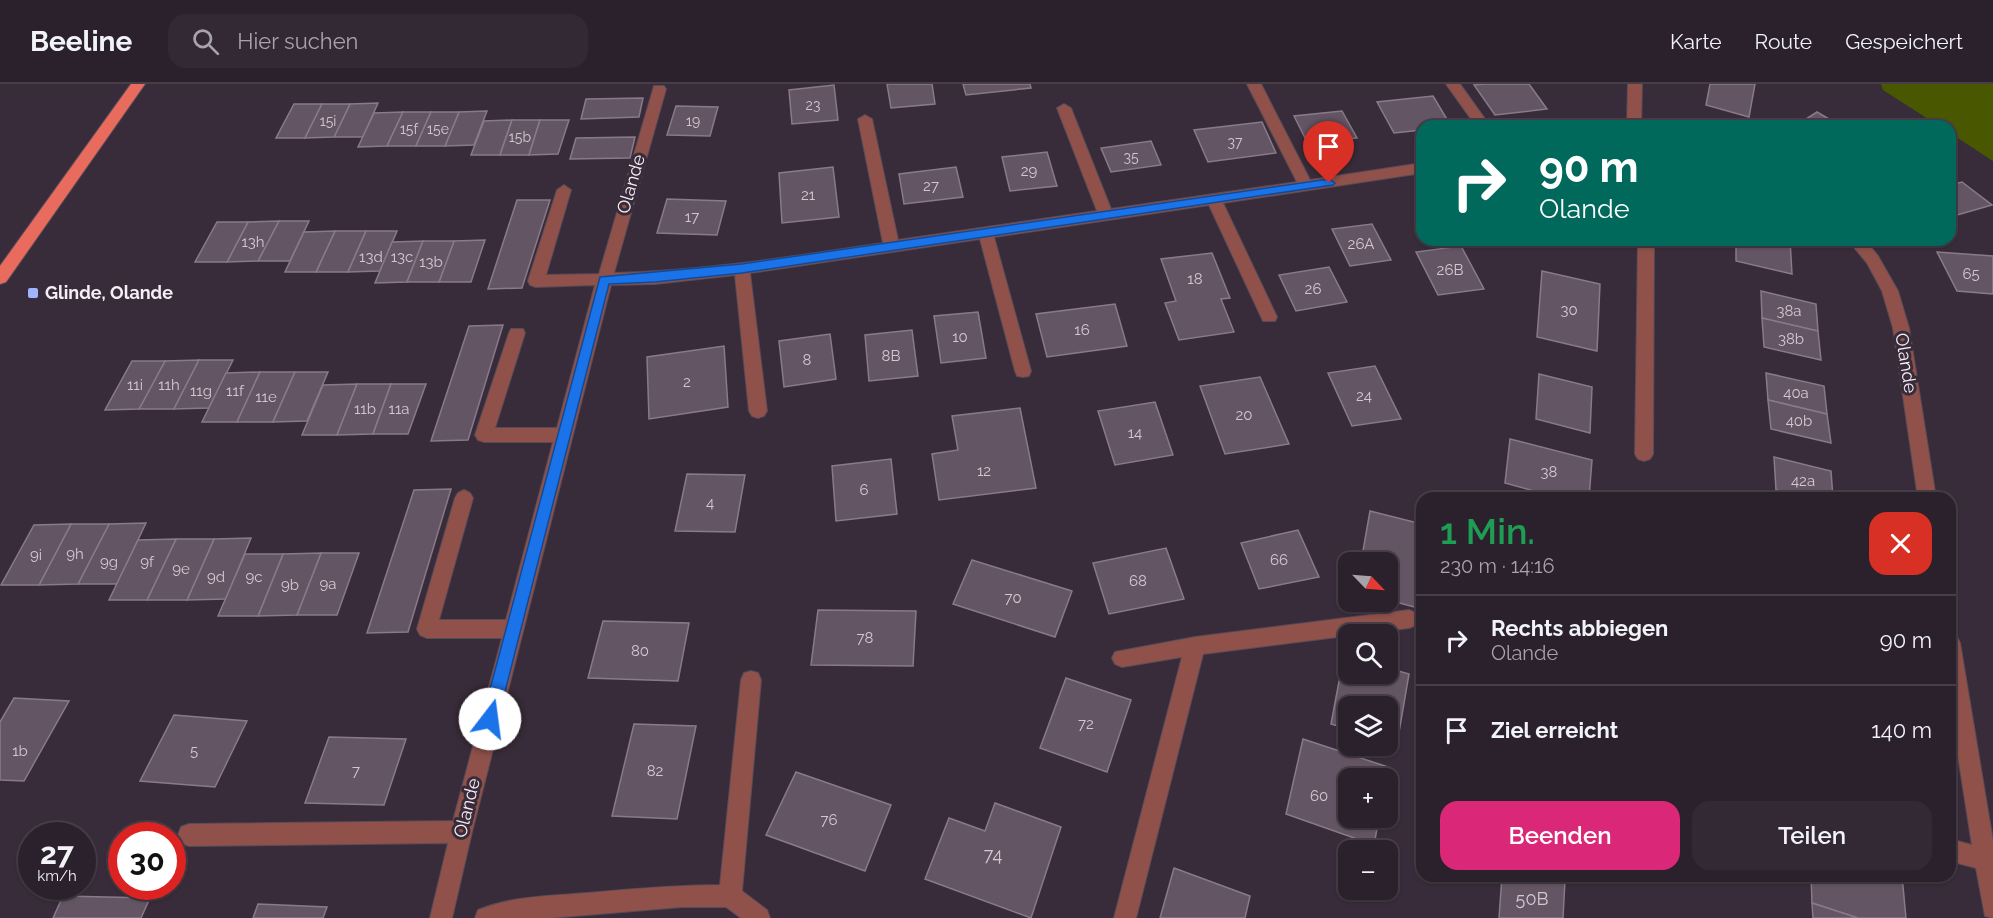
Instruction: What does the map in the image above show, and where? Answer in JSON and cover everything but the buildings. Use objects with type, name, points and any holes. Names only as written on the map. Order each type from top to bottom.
[{"type":"main road","points":[[0,278],[138,84]]},
{"type":"street","points":[[1254,84],[1306,186]]},
{"type":"street","points":[[1453,84],[1479,120]]},
{"type":"street","points":[[1634,120],[1635,84]]},
{"type":"street","name":"Olande","points":[[441,918],[460,832],[604,280],[659,89]]},
{"type":"street","points":[[1064,108],[1106,216]]},
{"type":"street","points":[[865,119],[892,248]]},
{"type":"street","points":[[564,190],[536,281],[655,278],[742,269],[1416,169]]},
{"type":"street","points":[[1214,200],[1269,317]]},
{"type":"street","points":[[986,234],[1023,371]]},
{"type":"street","points":[[1644,454],[1646,246]]},
{"type":"street","name":"Olande","points":[[1861,246],[1873,260],[1890,291],[1898,319],[1926,492]]},
{"type":"street","points":[[742,269],[758,411]]},
{"type":"street","points":[[517,333],[484,435],[564,435]]},
{"type":"street","points":[[464,498],[427,629],[513,629]]},
{"type":"street","points":[[1122,658],[1195,646],[1409,619]]},
{"type":"street","points":[[1125,918],[1195,646]]},
{"type":"street","points":[[730,896],[751,680]]},
{"type":"street","points":[[1956,680],[1993,908]]},
{"type":"street","points":[[189,835],[460,832]]},
{"type":"street","points":[[1956,852],[1985,860]]},
{"type":"street","points":[[486,918],[524,909],[682,896],[730,896],[759,918]]},
{"type":"green space","points":[[1881,84],[1993,84],[1993,161],[1956,137],[1956,120],[1930,120],[1883,90]]},
{"type":"place","name":"Glinde, Olande","points":[[33,293]]},
{"type":"route","points":[[490,719],[604,280],[655,278],[742,269],[1329,183]]}]
